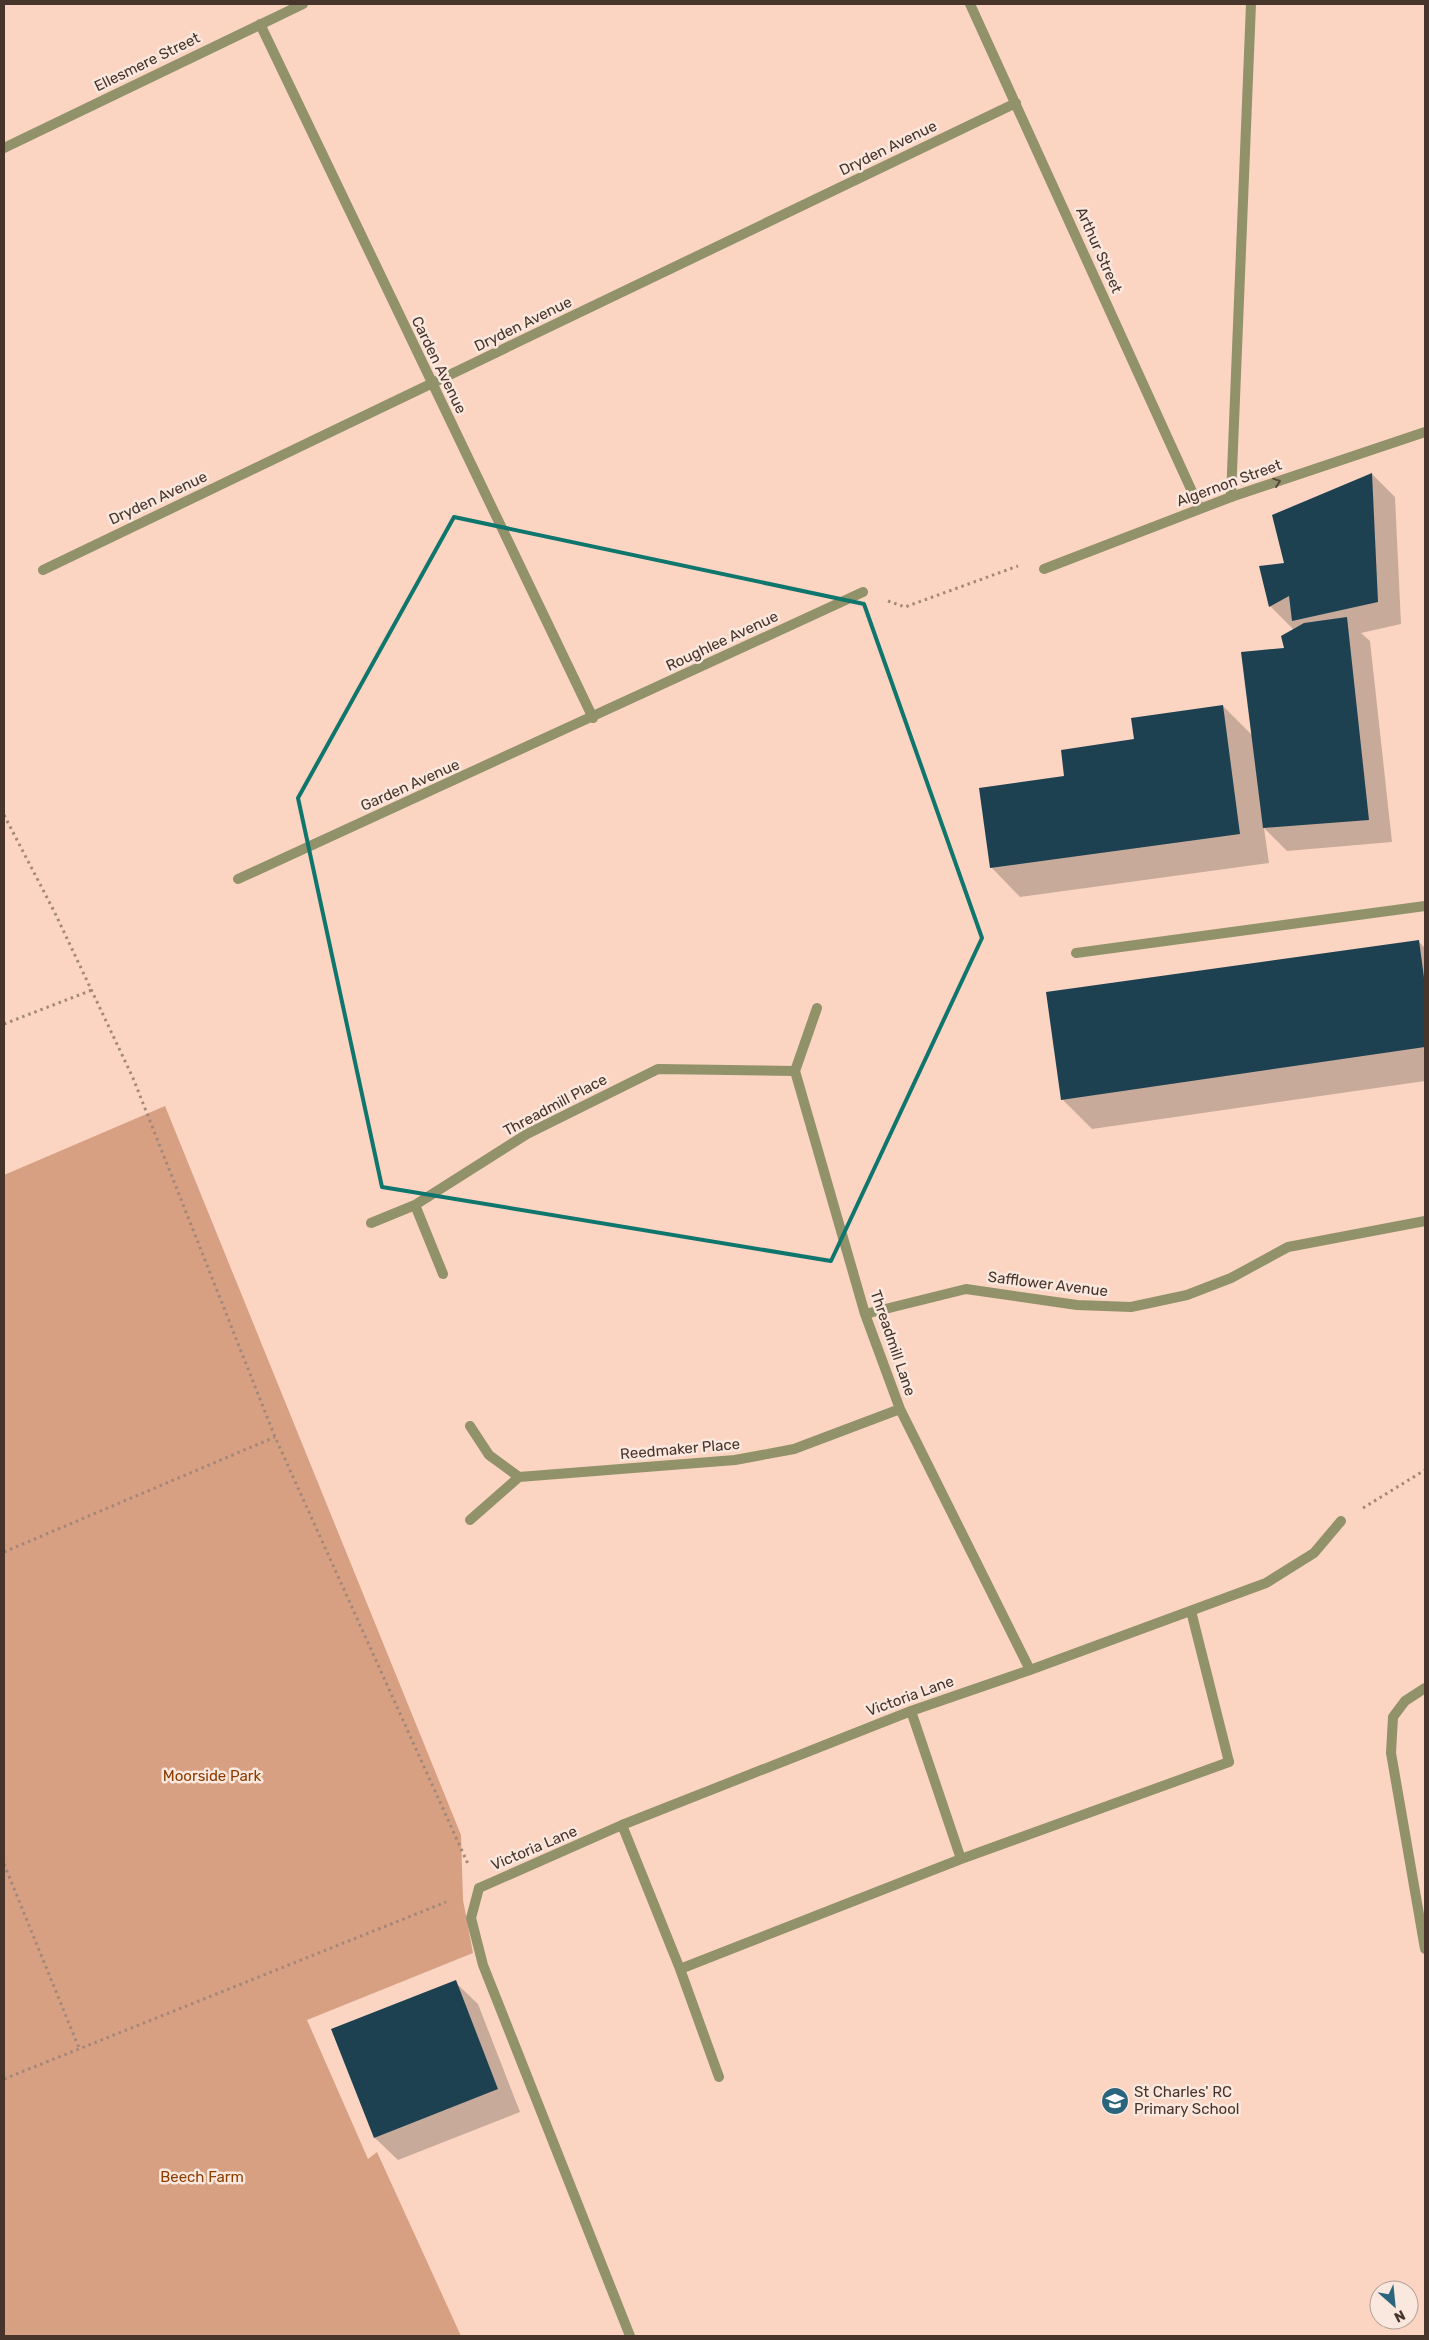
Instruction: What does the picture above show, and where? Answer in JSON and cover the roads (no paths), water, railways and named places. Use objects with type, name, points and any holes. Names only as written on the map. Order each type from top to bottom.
[{"type":"street","name":"Ellesmere Street","points":[[4,148],[303,4]]},
{"type":"street","name":"Arthur Street","points":[[970,4],[1200,509]]},
{"type":"street","points":[[1231,497],[1251,4]]},
{"type":"street","name":"Carden Avenue","points":[[260,24],[593,718]]},
{"type":"street","name":"Dryden Avenue","points":[[43,570],[432,385],[1016,103]]},
{"type":"street","name":"Algernon Street","points":[[1044,568],[1231,497],[1425,432]]},
{"type":"street","name":"Roughlee Avenue","points":[[593,718],[863,592]]},
{"type":"street","name":"Garden Avenue","points":[[238,880],[593,718]]},
{"type":"street","points":[[1076,953],[1425,906]]},
{"type":"street","points":[[795,1071],[817,1008]]},
{"type":"street","name":"Threadmill Place","points":[[371,1224],[415,1205],[526,1134],[658,1069],[795,1071]]},
{"type":"street","name":"Threadmill Lane","points":[[795,1071],[865,1314],[900,1409],[1030,1670]]},
{"type":"street","points":[[415,1205],[443,1274]]},
{"type":"street","name":"Safflower Avenue","points":[[865,1314],[966,1289],[1077,1305],[1131,1307],[1187,1295],[1231,1278],[1288,1247],[1425,1221]]},
{"type":"street","name":"Reedmaker Place","points":[[519,1477],[736,1460],[794,1449],[900,1409]]},
{"type":"street","points":[[470,1426],[490,1455],[519,1477],[470,1520]]},
{"type":"street","name":"Victoria Lane","points":[[630,2336],[482,1965],[471,1918],[479,1888],[622,1826],[911,1710],[1030,1670],[1266,1583],[1314,1554],[1341,1521]]},
{"type":"street","points":[[680,1969],[961,1859],[1229,1762],[1191,1611]]},
{"type":"street","points":[[1425,1688],[1405,1701],[1393,1717],[1391,1753],[1425,1949]]},
{"type":"street","points":[[911,1710],[961,1859]]},
{"type":"street","points":[[622,1826],[680,1969],[719,2077]]},
{"type":"place","name":"St Charles' RC Primary School","points":[[1115,2101]]},
{"type":"park label","name":"Moorside Park","points":[[212,1776]]},
{"type":"park label","name":"Beech Farm","points":[[202,2177]]}]
